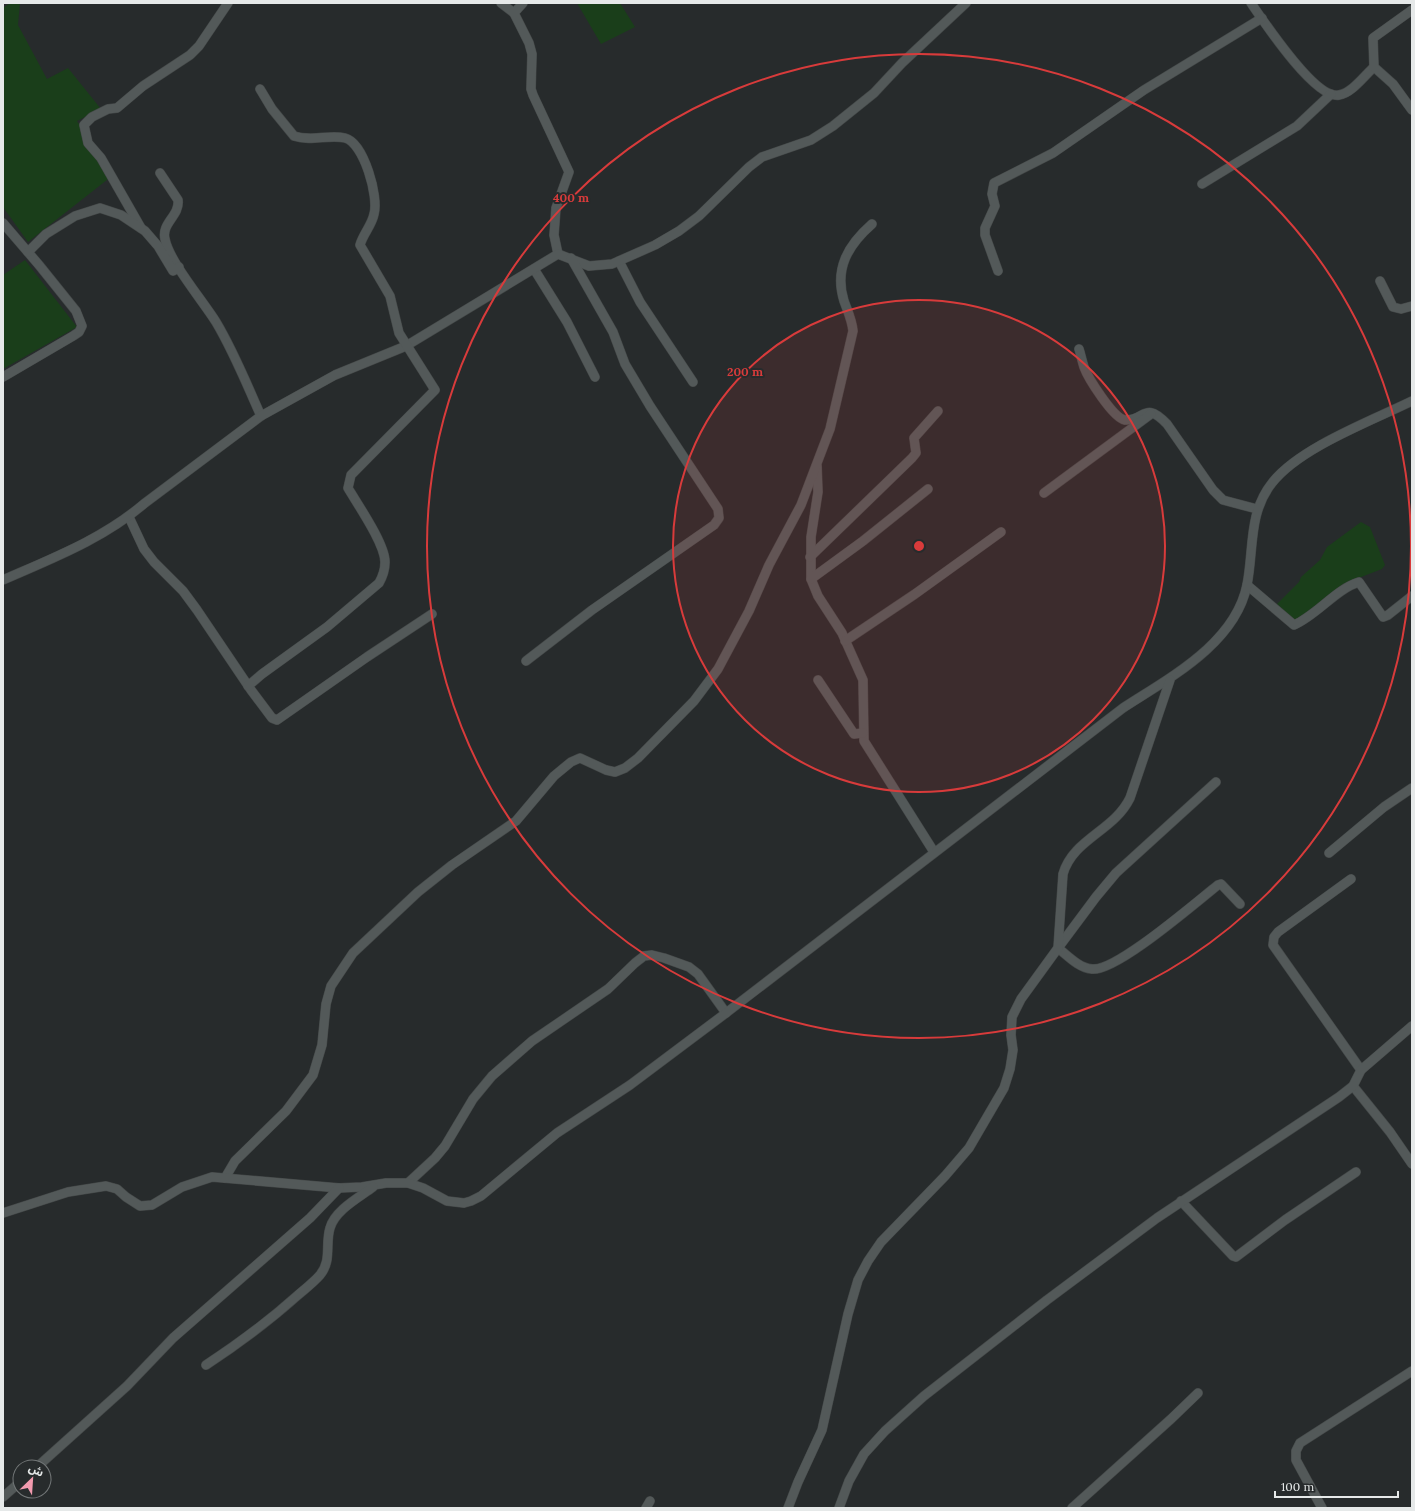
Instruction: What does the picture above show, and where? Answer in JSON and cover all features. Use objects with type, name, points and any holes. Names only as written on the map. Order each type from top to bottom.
[{"type":"street","points":[[141,228],[101,158],[88,143],[84,124],[92,117],[108,109],[117,108],[143,86],[190,55],[199,46],[228,3]]},
{"type":"street","points":[[501,3],[514,13],[529,43],[532,54],[531,89],[568,169],[568,176],[556,208],[554,223],[554,235],[558,254]]},
{"type":"street","points":[[514,13],[523,3]]},
{"type":"street","points":[[3,580],[92,541],[129,516],[261,416],[335,375],[406,346],[558,254],[589,266],[601,266],[619,261],[655,245],[699,216],[749,167],[762,157],[811,140],[833,126],[874,93],[902,63],[966,3]]},
{"type":"street","points":[[1251,3],[1286,53],[1318,88],[1337,96],[1346,94],[1374,67]]},
{"type":"street","points":[[1412,10],[1373,38],[1374,67],[1393,84],[1412,110]]},
{"type":"street","points":[[998,271],[985,235],[985,228],[995,206],[992,194],[994,183],[1052,153],[1144,90],[1262,18]]},
{"type":"street","points":[[248,686],[262,674],[327,627],[379,582],[384,574],[385,562],[383,550],[348,488],[351,475],[435,390],[406,346],[396,326],[390,296],[360,244],[374,214],[375,205],[369,174],[364,158],[354,144],[346,138],[314,140],[294,136],[272,109],[260,89]]},
{"type":"street","points":[[1202,184],[1297,126],[1331,94]]},
{"type":"street","points":[[160,173],[178,200],[177,210],[165,227],[165,240],[180,267],[216,323],[261,416]]},
{"type":"street","points":[[28,252],[46,234],[75,216],[100,208],[121,215],[141,228],[158,246],[173,272],[180,267]]},
{"type":"street","points":[[3,223],[76,311],[82,326],[79,332],[3,377]]},
{"type":"street","points":[[225,1178],[236,1161],[286,1112],[313,1075],[322,1045],[326,1004],[331,986],[340,970],[358,948],[418,892],[452,865],[516,821],[554,776],[571,762],[580,758],[606,770],[615,772],[625,768],[642,754],[705,689],[726,656],[743,624],[769,565],[801,505],[830,429],[851,344],[852,320],[844,301],[840,280],[844,264],[857,237],[872,224]]},
{"type":"street","points":[[526,661],[592,610],[714,525],[719,518],[718,509],[650,406],[625,364],[613,332],[571,258]]},
{"type":"street","points":[[619,261],[640,302],[693,382]]},
{"type":"street","points":[[534,269],[567,322],[595,377]]},
{"type":"street","points":[[1380,281],[1393,306],[1402,309],[1412,306]]},
{"type":"street","points":[[1079,349],[1084,368],[1095,387],[1116,415],[1121,419],[1128,420],[1146,413],[1153,413],[1167,424],[1213,490],[1223,500],[1257,509]]},
{"type":"street","points":[[3,1214],[68,1192],[106,1186],[117,1189],[140,1206],[152,1205],[182,1187],[200,1180],[212,1178],[225,1178],[246,1182],[339,1188],[374,1186],[386,1183],[408,1183],[422,1188],[447,1201],[456,1203],[464,1203],[481,1196],[557,1134],[630,1085],[726,1013],[934,852],[1124,708],[1170,680],[1203,654],[1232,620],[1242,602],[1247,585],[1251,535],[1257,509],[1271,484],[1283,471],[1303,456],[1412,401]]},
{"type":"street","points":[[810,557],[912,458],[916,453],[914,438],[938,411]]},
{"type":"street","points":[[1044,493],[1153,413]]},
{"type":"street","points":[[817,465],[818,492],[810,557],[811,578],[818,596],[845,641],[863,680],[865,698],[863,733],[868,749],[934,852]]},
{"type":"street","points":[[811,578],[863,541],[928,489]]},
{"type":"street","points":[[129,516],[144,549],[192,604],[248,686],[272,718],[277,720],[366,657],[432,614]]},
{"type":"street","points":[[845,641],[915,594],[1001,532]]},
{"type":"street","points":[[1247,585],[1294,625],[1305,620],[1349,586],[1359,582],[1383,617],[1388,615],[1412,596]]},
{"type":"street","points":[[818,680],[854,734],[863,733]]},
{"type":"street","points":[[1058,948],[1066,865],[1078,849],[1114,821],[1124,810],[1130,798],[1170,680]]},
{"type":"street","points":[[788,1508],[798,1482],[822,1430],[848,1314],[858,1280],[868,1261],[881,1242],[946,1176],[969,1148],[986,1122],[1004,1088],[1010,1069],[1013,1050],[1011,1035],[1012,1017],[1021,999],[1096,897],[1116,873],[1216,782]]},
{"type":"street","points":[[1329,853],[1384,807],[1412,788]]},
{"type":"street","points":[[1351,879],[1278,932],[1274,937],[1272,945],[1361,1070]]},
{"type":"street","points":[[1058,948],[1085,968],[1104,968],[1136,948],[1218,885],[1221,884],[1240,904]]},
{"type":"street","points":[[408,1183],[435,1158],[445,1146],[473,1099],[492,1076],[532,1041],[608,989],[634,963],[644,956],[652,955],[689,967],[698,974],[726,1013]]},
{"type":"street","points":[[839,1508],[855,1468],[864,1454],[891,1426],[963,1364],[1181,1201],[1290,1131],[1353,1086],[1361,1070],[1412,1026]]},
{"type":"street","points":[[1353,1086],[1390,1132],[1412,1164]]},
{"type":"street","points":[[1181,1201],[1233,1256],[1236,1257],[1356,1172]]},
{"type":"street","points":[[206,1365],[237,1345],[265,1323],[321,1274],[328,1259],[330,1227],[334,1220],[374,1186]]},
{"type":"street","points":[[46,1459],[127,1386],[173,1338],[310,1218],[339,1188]]},
{"type":"street","points":[[1322,1508],[1296,1460],[1296,1451],[1300,1443],[1412,1371]]},
{"type":"street","points":[[1072,1508],[1171,1420],[1198,1393]]},
{"type":"street","points":[[3,1497],[12,1489]]},
{"type":"green space","points":[[10,3],[20,3],[18,25],[47,79],[68,68],[101,109],[77,121],[112,176],[28,242],[3,207],[3,8]]},
{"type":"green space","points":[[577,3],[620,3],[635,27],[601,44]]},
{"type":"green space","points":[[25,260],[77,327],[3,369],[3,275]]},
{"type":"green space","points":[[1361,522],[1370,527],[1385,565],[1382,569],[1356,579],[1296,622],[1277,604],[1299,582],[1301,577],[1320,560],[1327,547]]}]
